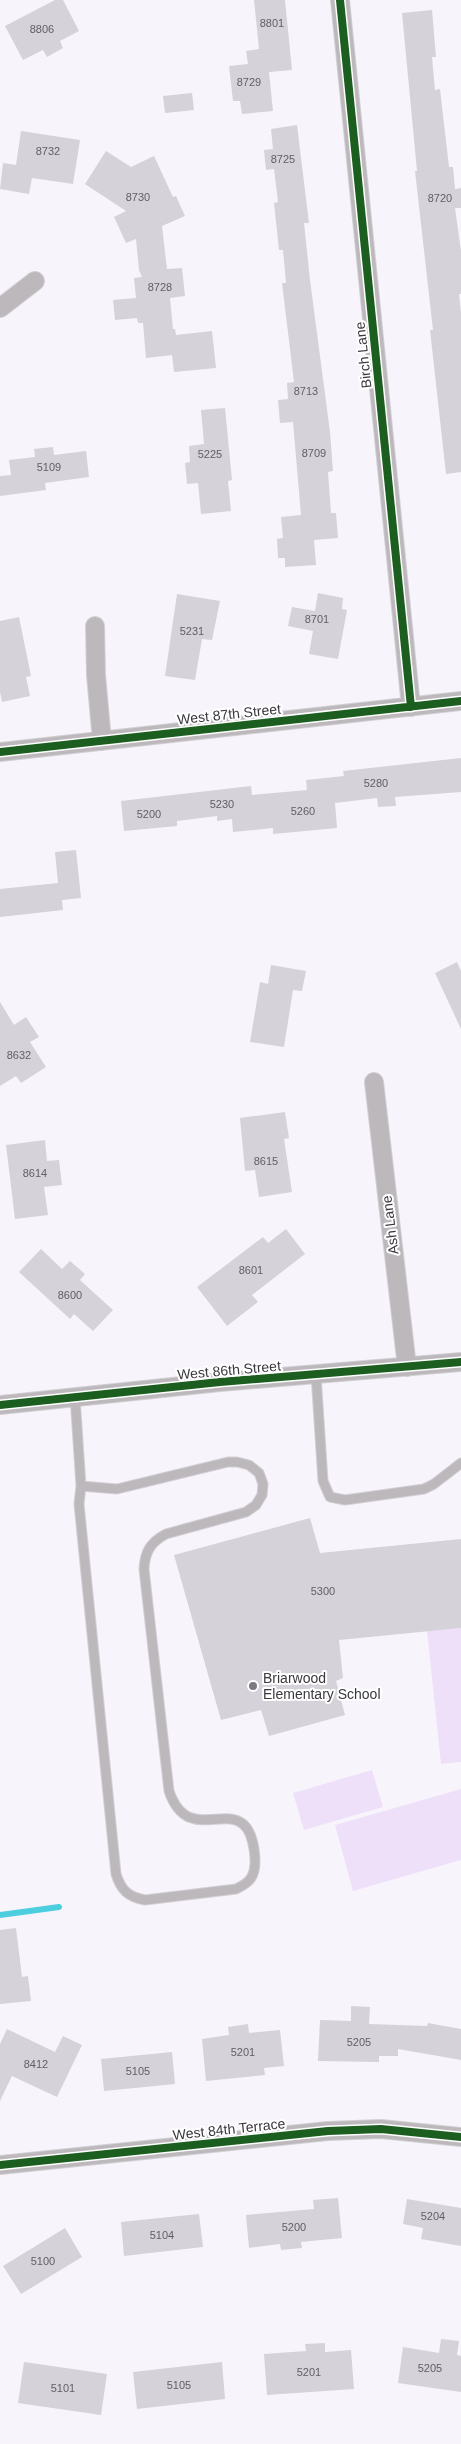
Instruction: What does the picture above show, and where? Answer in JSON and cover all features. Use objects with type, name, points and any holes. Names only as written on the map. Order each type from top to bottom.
[{"type":"street","name":"Birch Lane","points":[[340,0],[411,707]]},
{"type":"street","points":[[0,308],[35,281]]},
{"type":"street","points":[[95,626],[96,675],[102,741]]},
{"type":"street","name":"West 87th Street","points":[[0,752],[461,701]]},
{"type":"street","name":"Ash Lane","points":[[374,1082],[407,1367]]},
{"type":"street","name":"West 86th Street","points":[[0,1405],[461,1362]]},
{"type":"street","name":"West 84th Terrace","points":[[0,2165],[328,2131],[381,2129],[461,2137]]},
{"type":"lane","points":[[316,1375],[323,1481],[330,1497],[345,1500],[424,1489],[434,1484],[461,1463]]},
{"type":"lane","points":[[75,1398],[81,1486],[80,1514],[116,1874],[125,1892],[133,1898],[145,1900],[236,1888],[246,1884],[253,1876],[255,1866],[252,1838],[242,1822],[191,1818],[176,1806],[169,1791],[144,1569],[145,1557],[156,1540],[166,1534],[246,1512],[256,1505],[262,1495],[263,1484],[258,1473],[249,1465],[228,1462],[117,1489],[81,1486]]},
{"type":"shaded area","points":[[461,1628],[461,1762],[441,1764],[427,1631]]},
{"type":"shaded area","points":[[372,1770],[383,1807],[304,1830],[293,1793]]},
{"type":"shaded area","points":[[461,1789],[461,1860],[353,1891],[335,1825]]},
{"type":"building","points":[[55,0],[63,0],[79,31],[60,41],[63,48],[47,57],[43,50],[23,60],[5,26]]},
{"type":"building","points":[[254,0],[285,0],[292,70],[269,72],[273,111],[242,114],[240,101],[233,101],[229,66],[248,64],[246,51],[259,49]]},
{"type":"building","points":[[432,10],[436,57],[432,57],[435,90],[440,89],[449,167],[453,167],[455,189],[461,188],[461,208],[455,208],[461,251],[461,294],[459,294],[461,313],[461,472],[446,474],[430,330],[433,330],[415,171],[417,171],[402,13]]},
{"type":"building","points":[[192,93],[194,110],[165,113],[163,96]]},
{"type":"building","points":[[297,125],[309,223],[304,223],[310,280],[330,432],[333,471],[328,472],[331,513],[336,513],[338,538],[314,540],[316,565],[285,567],[285,558],[278,558],[277,539],[283,538],[281,517],[301,515],[293,422],[280,423],[278,400],[288,399],[287,383],[294,382],[282,283],[286,283],[283,250],[279,250],[274,203],[278,202],[274,169],[266,170],[264,150],[273,149],[271,129]]},
{"type":"building","points":[[21,131],[80,140],[73,184],[32,178],[29,194],[0,189],[3,163],[16,165]]},
{"type":"building","points":[[106,151],[131,167],[154,156],[173,197],[176,196],[185,216],[162,226],[167,269],[182,268],[185,296],[170,298],[173,329],[175,329],[176,335],[212,331],[216,368],[174,372],[172,355],[146,358],[143,323],[138,323],[137,318],[115,320],[113,300],[136,298],[134,278],[142,277],[139,270],[136,239],[126,243],[114,217],[126,211],[85,184]]},
{"type":"building","points":[[225,408],[232,480],[228,481],[231,511],[201,514],[198,483],[187,484],[185,463],[190,462],[189,446],[204,444],[201,410]]},
{"type":"building","points":[[53,447],[54,455],[86,451],[89,477],[45,483],[46,490],[0,496],[0,476],[11,475],[9,460],[35,457],[34,449]]},
{"type":"building","points":[[318,593],[343,598],[342,609],[347,610],[338,659],[309,654],[313,631],[288,626],[292,607],[315,611]]},
{"type":"building","points":[[177,594],[220,601],[212,640],[202,639],[195,680],[165,676]]},
{"type":"building","points":[[19,617],[31,676],[26,677],[30,696],[2,702],[0,692],[0,621]]},
{"type":"building","points":[[461,758],[461,792],[395,797],[396,806],[378,807],[377,798],[335,803],[337,828],[273,834],[273,828],[233,832],[232,819],[217,821],[217,816],[177,821],[177,826],[124,831],[121,801],[251,786],[252,795],[307,790],[306,780],[344,776],[343,771]]},
{"type":"building","points":[[76,850],[81,898],[62,900],[63,910],[0,917],[0,889],[58,883],[55,852]]},
{"type":"building","points":[[457,962],[461,971],[461,1029],[435,973]]},
{"type":"building","points":[[271,965],[306,971],[302,991],[293,990],[284,1047],[250,1042],[260,982],[268,984]]},
{"type":"building","points":[[0,1002],[14,1025],[26,1017],[39,1037],[30,1042],[46,1067],[21,1083],[16,1076],[0,1086]]},
{"type":"building","points":[[285,1112],[289,1138],[284,1139],[292,1192],[259,1197],[255,1170],[245,1171],[240,1118]]},
{"type":"building","points":[[45,1140],[47,1161],[59,1160],[62,1185],[44,1187],[48,1215],[15,1219],[6,1145]]},
{"type":"building","points":[[286,1229],[305,1254],[252,1295],[258,1302],[227,1326],[197,1287],[263,1237],[268,1243]]},
{"type":"building","points":[[41,1249],[62,1269],[70,1261],[85,1274],[80,1280],[113,1310],[93,1331],[74,1314],[70,1319],[19,1272]]},
{"type":"building","name":"Briarwood Elementary School","points":[[310,1518],[320,1553],[461,1539],[461,1628],[339,1640],[343,1678],[336,1681],[345,1715],[269,1736],[261,1710],[221,1720],[174,1555]]},
{"type":"building","points":[[16,1928],[22,1977],[28,1976],[31,2001],[0,2004],[0,1930]]},
{"type":"building","points":[[351,2006],[370,2007],[369,2024],[427,2026],[428,2023],[461,2029],[461,2060],[398,2049],[398,2056],[379,2056],[379,2062],[318,2061],[320,2020],[351,2021]]},
{"type":"building","points":[[248,2024],[249,2033],[280,2030],[284,2066],[264,2068],[265,2075],[206,2081],[202,2039],[229,2035],[228,2027]]},
{"type":"building","points":[[7,2029],[55,2052],[63,2036],[82,2045],[57,2097],[12,2076],[0,2101],[0,2044]]},
{"type":"building","points":[[172,2052],[175,2084],[104,2091],[101,2059]]},
{"type":"building","points":[[338,2198],[342,2238],[301,2242],[302,2248],[281,2250],[280,2244],[249,2248],[246,2215],[314,2209],[313,2200]]},
{"type":"building","points":[[407,2199],[461,2208],[461,2246],[421,2239],[423,2228],[403,2224]]},
{"type":"building","points":[[199,2214],[203,2247],[124,2256],[121,2222]]},
{"type":"building","points":[[65,2228],[82,2257],[21,2294],[3,2266]]},
{"type":"building","points":[[441,2339],[459,2341],[457,2355],[461,2356],[461,2392],[398,2383],[403,2347],[439,2353]]},
{"type":"building","points":[[325,2343],[325,2352],[351,2350],[354,2389],[267,2395],[264,2354],[306,2351],[305,2344]]},
{"type":"building","points":[[24,2362],[107,2374],[101,2415],[18,2403]]},
{"type":"building","points":[[222,2362],[225,2399],[137,2409],[133,2372]]},
{"type":"waterway","points":[[0,1915],[59,1907]]},
{"type":"cycle path","points":[[340,0],[411,707]]},
{"type":"cycle path","points":[[0,752],[461,701]]},
{"type":"cycle path","points":[[0,1405],[220,1382],[461,1362]]},
{"type":"cycle path","points":[[0,2165],[328,2131],[381,2129],[461,2137]]},
{"type":"place","name":"Briarwood Elementary School","points":[[253,1686]]}]
